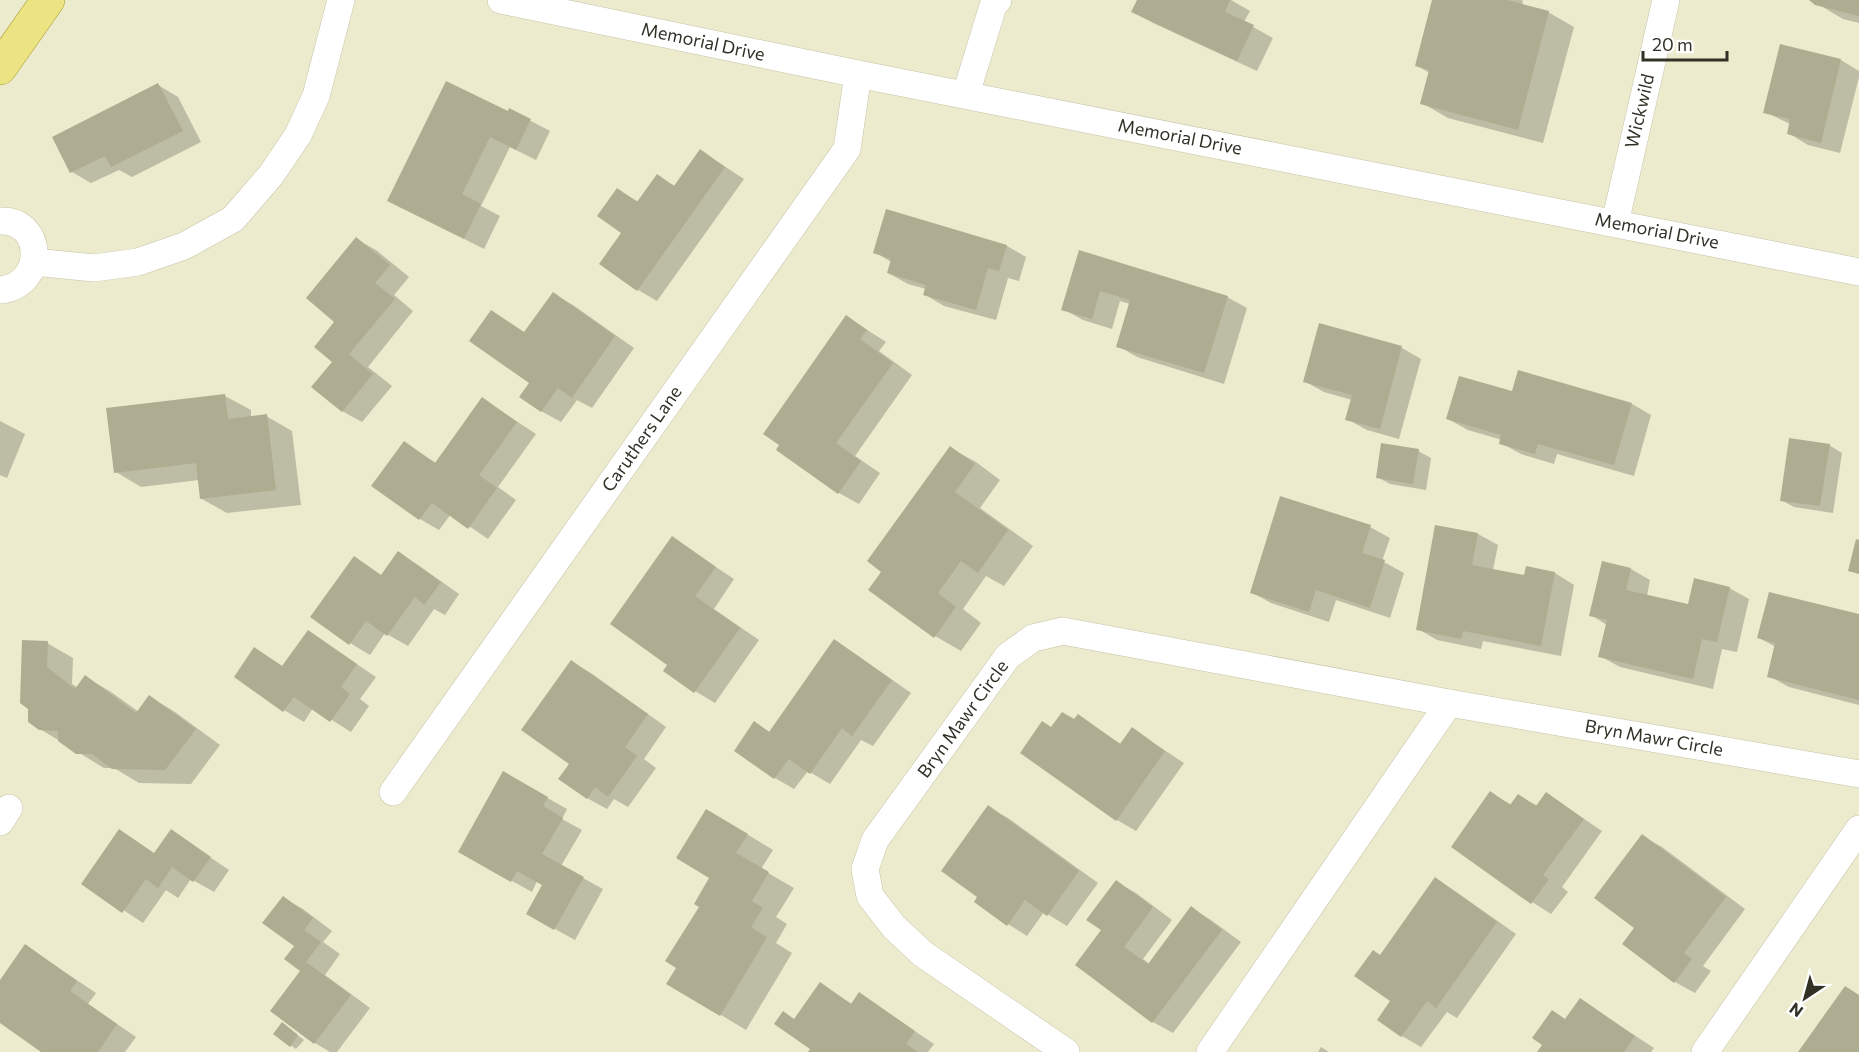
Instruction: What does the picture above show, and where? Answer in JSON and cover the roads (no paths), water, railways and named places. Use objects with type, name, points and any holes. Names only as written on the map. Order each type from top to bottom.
[{"type":"main road","points":[[0,68],[48,0]]},
{"type":"street","points":[[34,262],[94,268],[138,262],[184,246],[232,219],[271,175],[298,135],[316,96],[341,0]]},
{"type":"street","name":"Memorial Drive","points":[[501,0],[858,74],[1859,272]]},
{"type":"street","points":[[966,94],[993,6],[998,0]]},
{"type":"street","name":"Wickwild","points":[[1615,223],[1666,0]]},
{"type":"street","name":"Caruthers Lane","points":[[393,792],[847,149],[858,74]]},
{"type":"street","points":[[0,221],[15,224],[25,231],[34,251],[34,262],[30,273],[12,288],[0,290]]},
{"type":"street","name":"Bryn Mawr Circle","points":[[1066,1052],[923,954],[901,934],[870,896],[865,869],[875,840],[1008,656],[1033,638],[1063,631],[1449,703],[1859,774]]},
{"type":"street","points":[[1210,1052],[1449,703]]},
{"type":"street","points":[[1705,1052],[1859,829]]}]
